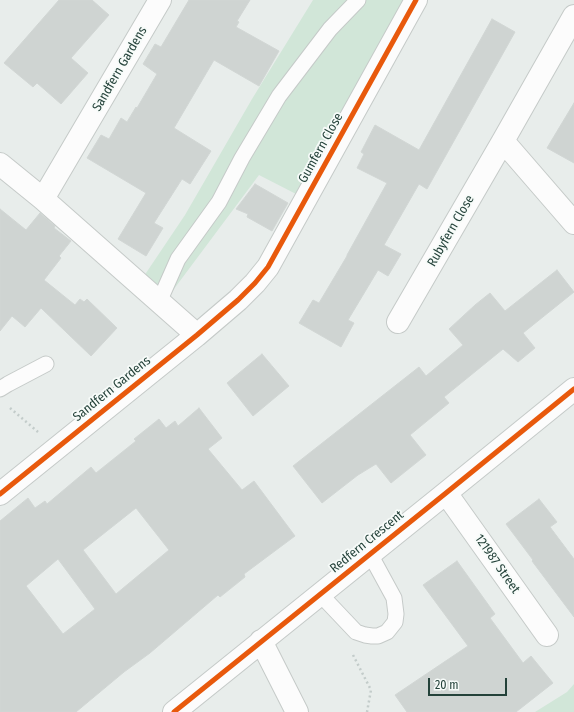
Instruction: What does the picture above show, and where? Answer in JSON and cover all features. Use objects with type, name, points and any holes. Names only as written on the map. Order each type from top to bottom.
[{"type":"street","name":"Sandfern Gardens","points":[[43,199],[160,0]]},
{"type":"street","name":"Gumfern Close","points":[[238,300],[268,267],[416,0]]},
{"type":"street","name":"Rubyfern Close","points":[[398,322],[574,16]]},
{"type":"street","points":[[503,141],[574,222]]},
{"type":"street","points":[[0,164],[43,199],[197,335]]},
{"type":"street","name":"Sandfern Gardens","points":[[0,494],[197,335],[238,300]]},
{"type":"street","name":"Redfern Crescent","points":[[174,712],[574,389]]},
{"type":"street","name":"121987 Street","points":[[446,493],[547,635]]},
{"type":"street","points":[[261,641],[297,712]]},
{"type":"lane","points":[[159,302],[178,259],[219,202],[242,158],[279,96],[330,29],[358,0]]},
{"type":"lane","points":[[0,389],[46,364]]},
{"type":"lane","points":[[320,594],[356,632],[365,635],[378,636],[387,632],[394,622],[396,614],[394,598],[370,554]]},
{"type":"path","points":[[6,404],[28,424]]},
{"type":"path","points":[[344,620],[346,640],[371,690],[367,712]]},
{"type":"green space","points":[[313,0],[407,0],[298,195],[259,175],[168,297],[144,276],[185,215],[252,99]]},
{"type":"green space","points":[[574,684],[574,712],[535,712],[567,692]]},
{"type":"building","points":[[59,0],[92,0],[109,15],[71,58],[88,73],[61,104],[37,83],[33,87],[4,63]]},
{"type":"building","points":[[189,0],[250,0],[237,21],[239,22],[236,27],[279,51],[259,86],[214,60],[174,128],[211,151],[190,184],[182,179],[154,223],[163,228],[146,256],[118,239],[146,193],[87,158],[101,135],[109,139],[121,118],[127,122],[136,107],[137,108],[157,74],[143,64],[155,44],[161,47]]},
{"type":"building","points":[[492,19],[515,32],[427,189],[419,184],[384,245],[401,254],[388,276],[378,270],[348,320],[354,323],[341,347],[299,323],[313,300],[319,303],[387,183],[357,168],[364,154],[361,152],[375,125],[419,150]]},
{"type":"building","points":[[574,103],[574,163],[547,148]]},
{"type":"building","points":[[255,184],[288,203],[272,231],[247,217],[248,214],[236,209]]},
{"type":"building","points":[[0,209],[26,230],[40,213],[55,226],[54,228],[71,241],[59,256],[61,258],[44,280],[75,305],[80,299],[84,302],[87,299],[117,328],[91,356],[41,308],[25,327],[12,316],[0,331]]},
{"type":"building","points":[[557,270],[574,292],[523,333],[535,348],[518,362],[503,349],[444,397],[449,403],[410,435],[426,455],[391,483],[376,464],[358,475],[322,503],[293,466],[419,367],[426,376],[463,345],[449,329],[490,293],[505,311]]},
{"type":"building","points":[[262,354],[289,386],[253,416],[227,383]]},
{"type":"building","points":[[199,408],[222,438],[208,449],[242,490],[254,481],[295,536],[244,574],[245,577],[220,597],[218,595],[150,653],[124,672],[76,712],[0,712],[0,521],[28,498],[35,508],[45,501],[47,504],[91,467],[96,473],[136,441],[134,439],[159,419],[166,428],[175,421],[178,426]],"holes":[[[136,508],[169,550],[116,594],[83,550]],[[58,559],[95,609],[63,634],[26,586]]]},
{"type":"building","points":[[539,499],[557,522],[550,527],[574,559],[574,617],[506,524]]},
{"type":"building","points":[[457,561],[495,614],[490,618],[523,663],[531,656],[553,683],[516,712],[407,712],[395,695],[468,646],[423,585]]},
{"type":"cycle path","points":[[0,494],[197,335],[238,300],[255,283],[268,267],[416,0]]},
{"type":"cycle path","points":[[174,712],[574,389]]}]
